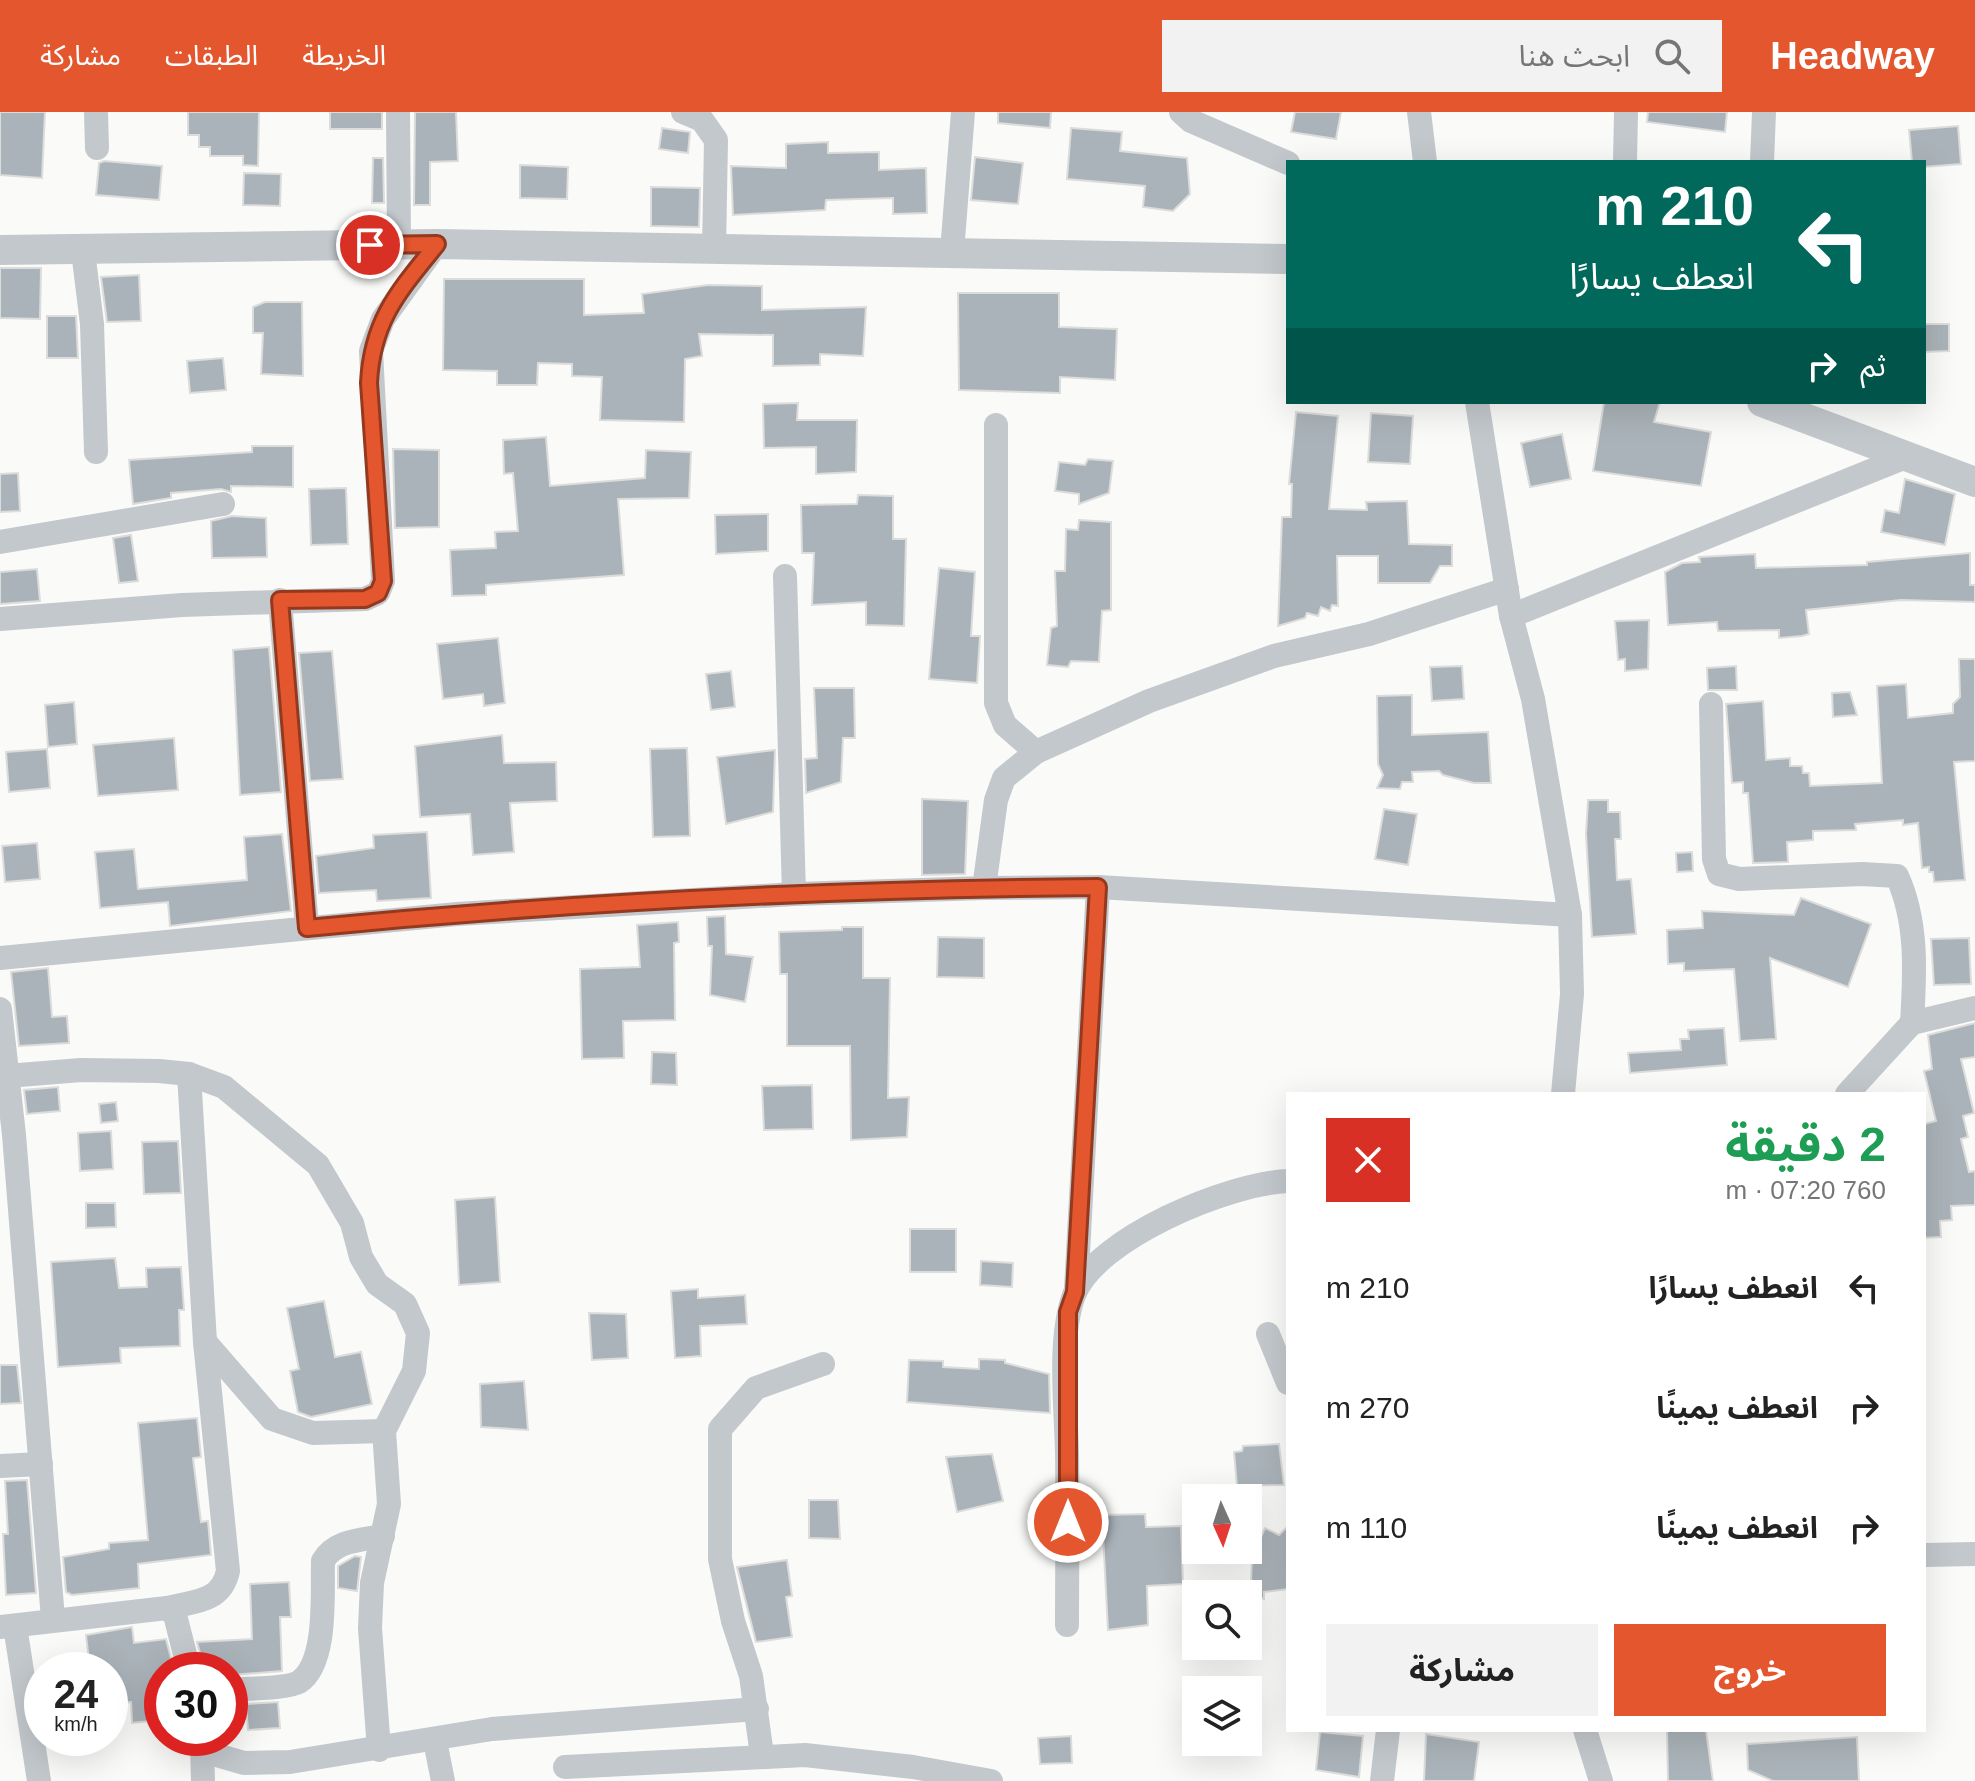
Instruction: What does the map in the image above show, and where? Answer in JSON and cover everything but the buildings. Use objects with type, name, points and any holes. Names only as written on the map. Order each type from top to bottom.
[{"type":"street","points":[[96,112],[97,148]]},
{"type":"street","points":[[398,112],[399,245]]},
{"type":"street","points":[[683,112],[702,120],[716,140],[714,250]]},
{"type":"street","points":[[952,252],[963,112]]},
{"type":"street","points":[[1181,112],[1191,121],[1286,162]]},
{"type":"street","points":[[1419,112],[1425,160]]},
{"type":"street","points":[[1625,160],[1626,112]]},
{"type":"street","points":[[1762,160],[1764,112]]},
{"type":"street","points":[[0,619],[280,600],[365,599],[378,593],[383,581],[369,383],[371,351],[383,319],[437,244]]},
{"type":"street","points":[[0,250],[437,244],[1286,259]]},
{"type":"street","points":[[83,251],[92,324],[96,452]]},
{"type":"street","points":[[1477,404],[1511,616],[1533,699],[1570,915],[1572,994],[1563,1092]]},
{"type":"street","points":[[1767,404],[1972,477]]},
{"type":"street","points":[[996,425],[996,703],[1005,725],[1036,752]]},
{"type":"street","points":[[1511,616],[1908,456]]},
{"type":"street","points":[[0,542],[223,504]]},
{"type":"street","points":[[785,576],[794,894]]},
{"type":"street","points":[[984,888],[996,800],[1004,778],[1036,752],[1149,701],[1274,656],[1369,634],[1507,589]]},
{"type":"street","points":[[280,600],[307,928]]},
{"type":"street","points":[[1711,704],[1714,859],[1719,874],[1739,879],[1862,874],[1897,876],[1908,900],[1916,970],[1912,1023]]},
{"type":"street","points":[[0,958],[457,914],[794,894],[984,888],[1098,887],[1570,915]]},
{"type":"street","points":[[1075,1292],[1098,887]]},
{"type":"street","points":[[1849,1092],[1912,1023],[1975,1008]]},
{"type":"street","points":[[0,1009],[7,1076],[7,1136],[41,1464],[53,1619]]},
{"type":"street","points":[[7,1076],[81,1070],[189,1074],[224,1087],[248,1103],[318,1165],[352,1223],[361,1257],[377,1284],[405,1304],[418,1333],[414,1371],[384,1431],[389,1504],[374,1565],[370,1628],[379,1750]]},
{"type":"street","points":[[39,1781],[7,1627],[53,1619],[167,1608],[218,1594],[228,1571],[205,1342],[189,1074]]},
{"type":"street","points":[[1067,1625],[1066,1376],[1068,1312],[1075,1292],[1086,1273],[1137,1236],[1188,1205],[1228,1191],[1286,1181]]},
{"type":"street","points":[[1268,1334],[1286,1378]]},
{"type":"street","points":[[205,1342],[272,1419],[313,1433],[384,1431]]},
{"type":"street","points":[[762,1755],[757,1709],[720,1559],[720,1429],[756,1388],[823,1364]]},
{"type":"street","points":[[0,1466],[41,1464]]},
{"type":"street","points":[[248,1688],[297,1684],[311,1671],[319,1645],[323,1561],[336,1546],[383,1536]]},
{"type":"street","points":[[1926,1555],[1975,1554]]},
{"type":"street","points":[[167,1608],[175,1615],[184,1652]]},
{"type":"street","points":[[220,1756],[244,1763],[290,1762],[435,1741],[492,1729],[757,1709]]},
{"type":"street","points":[[1382,1781],[1388,1732]]},
{"type":"street","points":[[1586,1732],[1601,1781]]},
{"type":"street","points":[[435,1741],[443,1781]]},
{"type":"street","points":[[565,1767],[762,1755],[862,1761],[991,1781]]},
{"type":"street","points":[[202,1756],[203,1781]]},
{"type":"route","points":[[370,245],[437,244],[408,280],[383,319],[371,351],[369,383],[383,581],[378,593],[365,599],[280,600],[307,928],[457,914],[794,894],[1098,887],[1075,1292],[1068,1312],[1068,1522]]}]
